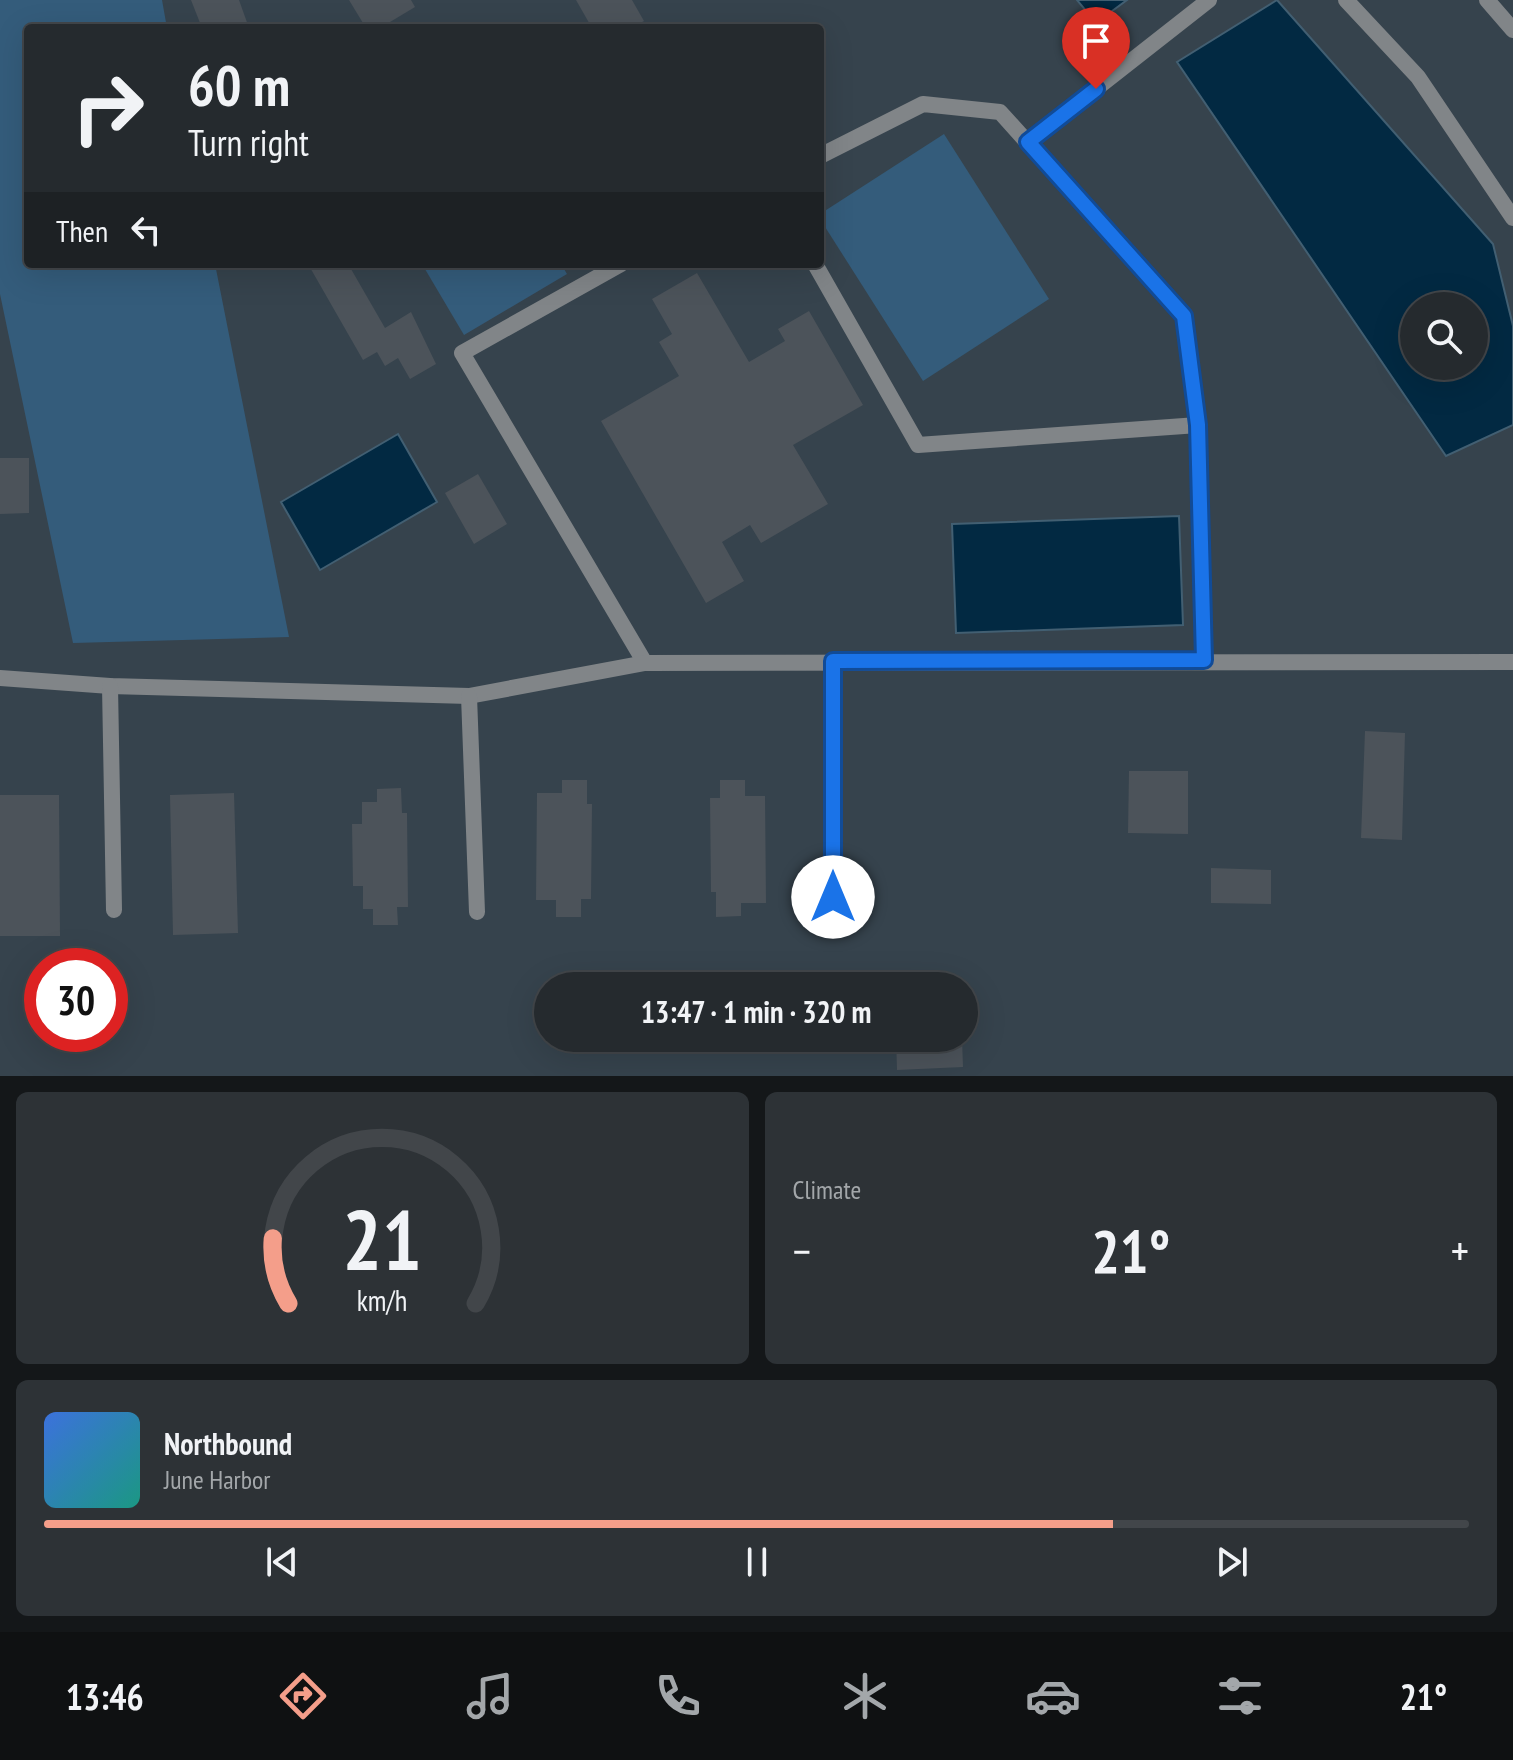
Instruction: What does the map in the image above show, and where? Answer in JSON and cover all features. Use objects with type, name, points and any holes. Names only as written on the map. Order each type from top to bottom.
[{"type":"street","points":[[1028,142],[1209,0]]},
{"type":"street","points":[[1346,0],[1418,77],[1513,218]]},
{"type":"street","points":[[1487,0],[1513,30]]},
{"type":"street","points":[[824,154],[923,104],[1000,112],[1184,316],[1198,425],[1204,660]]},
{"type":"street","points":[[614,268],[462,353],[645,663]]},
{"type":"street","points":[[817,268],[918,445],[1198,425]]},
{"type":"street","points":[[833,661],[833,897]]},
{"type":"street","points":[[0,678],[110,686],[469,696],[645,663],[1513,662]]},
{"type":"street","points":[[110,686],[114,910]]},
{"type":"street","points":[[469,696],[477,912]]},
{"type":"shaded area","points":[[0,0],[1513,0],[1513,1076],[0,1076]]},
{"type":"shaded area","points":[[0,0],[162,0],[166,24],[24,24],[24,268],[216,268],[289,637],[73,643],[0,294]]},
{"type":"shaded area","points":[[1077,0],[1127,0],[1096,23]]},
{"type":"shaded area","points":[[1277,0],[1493,244],[1513,326],[1513,425],[1446,456],[1177,62]]},
{"type":"shaded area","points":[[944,134],[1049,299],[923,381],[824,225],[824,211]]},
{"type":"shaded area","points":[[424,268],[563,268],[567,274],[464,335]]},
{"type":"shaded area","points":[[398,434],[437,502],[320,570],[281,502]]},
{"type":"shaded area","points":[[1179,516],[1183,625],[956,633],[952,524]]},
{"type":"building","points":[[191,0],[239,0],[248,24],[200,24]]},
{"type":"building","points":[[349,0],[411,0],[415,7],[387,24],[364,24]]},
{"type":"building","points":[[576,0],[632,0],[644,21],[638,24],[590,24]]},
{"type":"building","points":[[310,268],[353,268],[385,328],[411,312],[436,364],[410,379],[398,358],[385,366],[377,352],[363,360]]},
{"type":"building","points":[[697,273],[749,362],[785,341],[778,329],[809,311],[863,405],[793,445],[828,504],[761,543],[750,525],[722,542],[744,581],[706,603],[601,421],[679,376],[659,342],[672,334],[652,299]]},
{"type":"building","points":[[0,458],[29,458],[29,513],[0,514]]},
{"type":"building","points":[[478,474],[507,524],[474,544],[445,493]]},
{"type":"building","points":[[1365,731],[1405,733],[1402,840],[1361,838]]},
{"type":"building","points":[[1129,771],[1188,771],[1188,834],[1128,833]]},
{"type":"building","points":[[562,780],[587,780],[587,804],[592,804],[591,899],[581,899],[581,917],[556,917],[556,900],[536,900],[537,793],[562,793]]},
{"type":"building","points":[[720,780],[745,780],[745,796],[765,796],[766,903],[741,903],[741,916],[716,917],[716,892],[711,892],[710,798],[720,798]]},
{"type":"building","points":[[401,788],[402,813],[407,813],[408,907],[397,907],[398,925],[373,925],[373,909],[363,909],[363,886],[353,886],[352,824],[362,824],[362,802],[377,802],[377,789]]},
{"type":"building","points":[[234,793],[238,933],[173,935],[170,795]]},
{"type":"building","points":[[0,795],[59,795],[60,936],[0,936]]},
{"type":"building","points":[[1211,868],[1271,870],[1271,904],[1211,903]]},
{"type":"building","points":[[896,1052],[962,1052],[963,1067],[897,1070]]},
{"type":"route","points":[[833,897],[833,661],[1204,660],[1198,425],[1184,316],[1028,142],[1096,89]]}]
